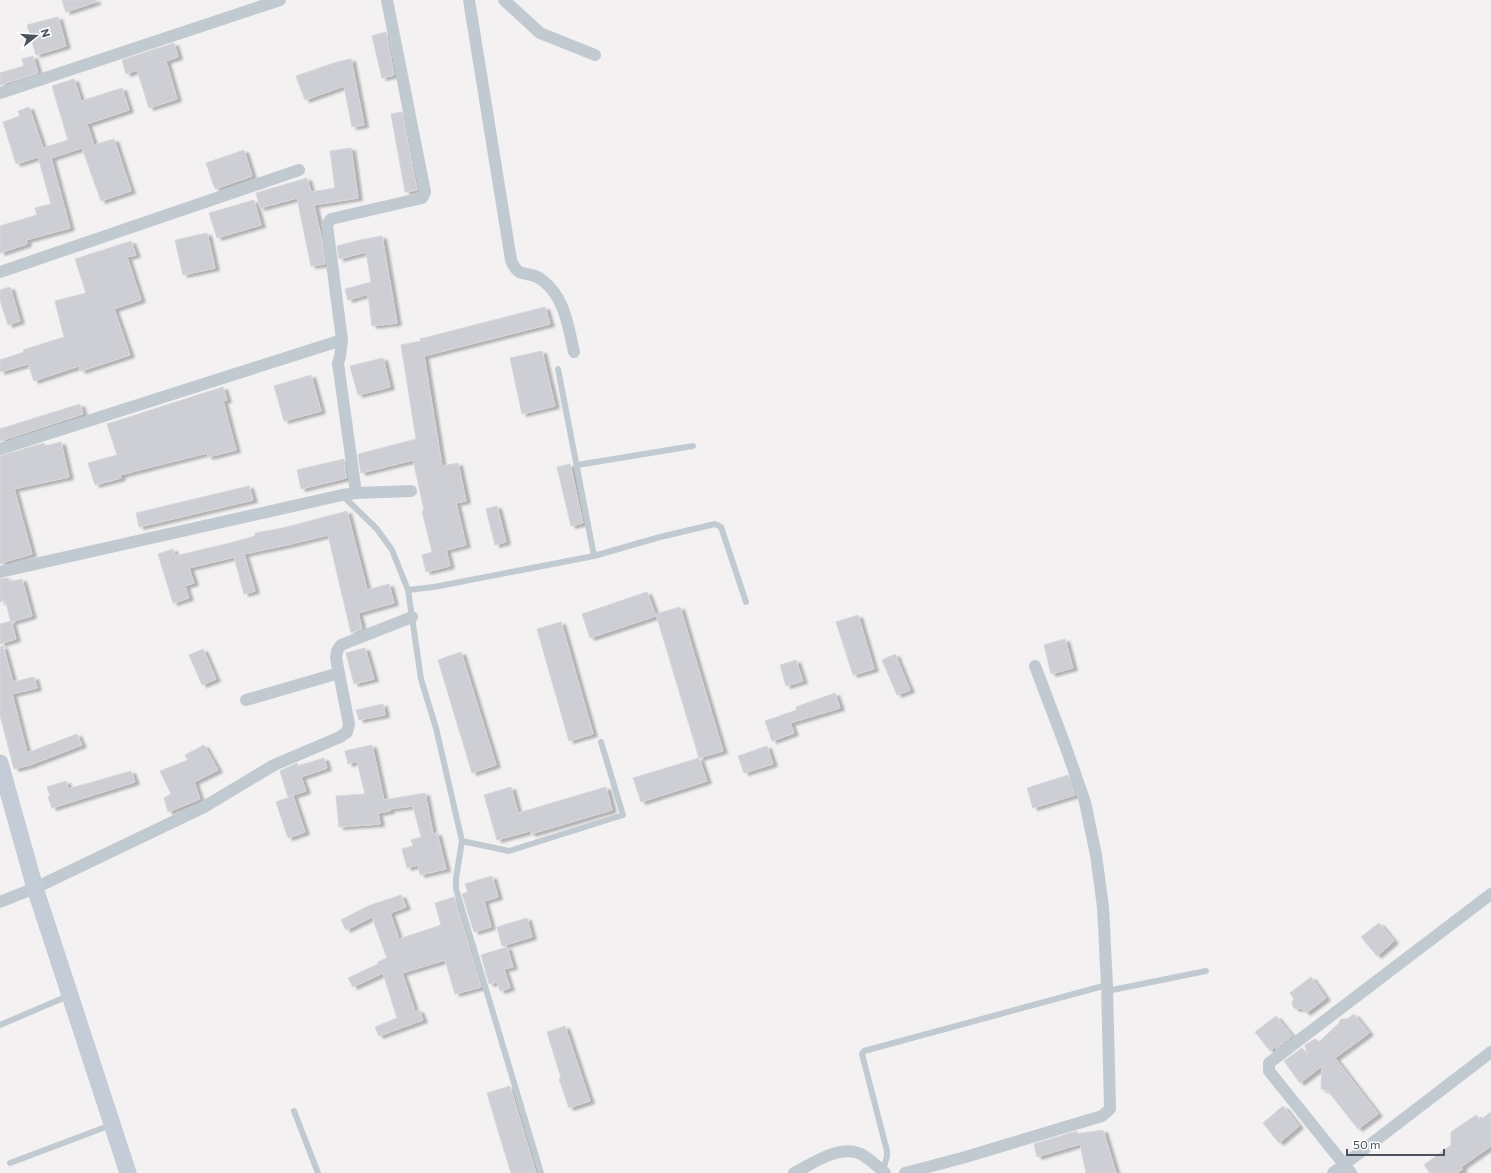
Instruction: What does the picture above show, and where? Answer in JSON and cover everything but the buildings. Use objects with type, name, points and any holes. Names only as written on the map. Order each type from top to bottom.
[{"type":"main road","points":[[0,763],[34,888],[128,1173]]},
{"type":"street","points":[[0,93],[280,0]]},
{"type":"street","points":[[356,493],[338,363],[342,340],[327,225],[330,219],[422,198],[425,192],[387,0]]},
{"type":"street","points":[[469,0],[511,260],[513,266],[520,273],[534,275],[542,280],[556,295],[563,307],[574,352]]},
{"type":"street","points":[[504,0],[540,33],[595,55]]},
{"type":"street","points":[[0,272],[299,170]]},
{"type":"street","points":[[0,449],[342,340]]},
{"type":"street","points":[[0,572],[342,495],[411,491]]},
{"type":"street","points":[[0,902],[34,888],[204,807],[274,765],[340,737],[346,732],[349,724],[336,658],[337,651],[341,645],[412,617]]},
{"type":"street","points":[[905,1173],[962,1158],[1107,1113],[1110,1109],[1107,988],[1102,907],[1096,855],[1085,802],[1035,666]]},
{"type":"street","points":[[246,700],[339,673]]},
{"type":"street","points":[[1348,1168],[1269,1071],[1269,1063],[1491,894]]},
{"type":"street","points":[[1333,1173],[1348,1168],[1491,1052]]},
{"type":"street","points":[[794,1173],[836,1153],[844,1151],[861,1155],[884,1172]]},
{"type":"lane","points":[[558,369],[594,556]]},
{"type":"lane","points":[[577,465],[693,446]]},
{"type":"lane","points":[[342,495],[377,529],[392,550],[408,590],[421,679],[436,728],[462,840],[456,878],[456,889],[541,1173]]},
{"type":"lane","points":[[408,590],[434,587],[594,556],[660,537],[715,524],[721,527],[746,602]]},
{"type":"lane","points":[[462,840],[509,851],[624,815],[601,742]]},
{"type":"lane","points":[[884,1172],[887,1151],[862,1054],[864,1051],[1107,988],[1206,971]]},
{"type":"lane","points":[[0,1025],[70,995]]},
{"type":"lane","points":[[294,1111],[318,1173]]},
{"type":"lane","points":[[10,1163],[112,1125]]}]
